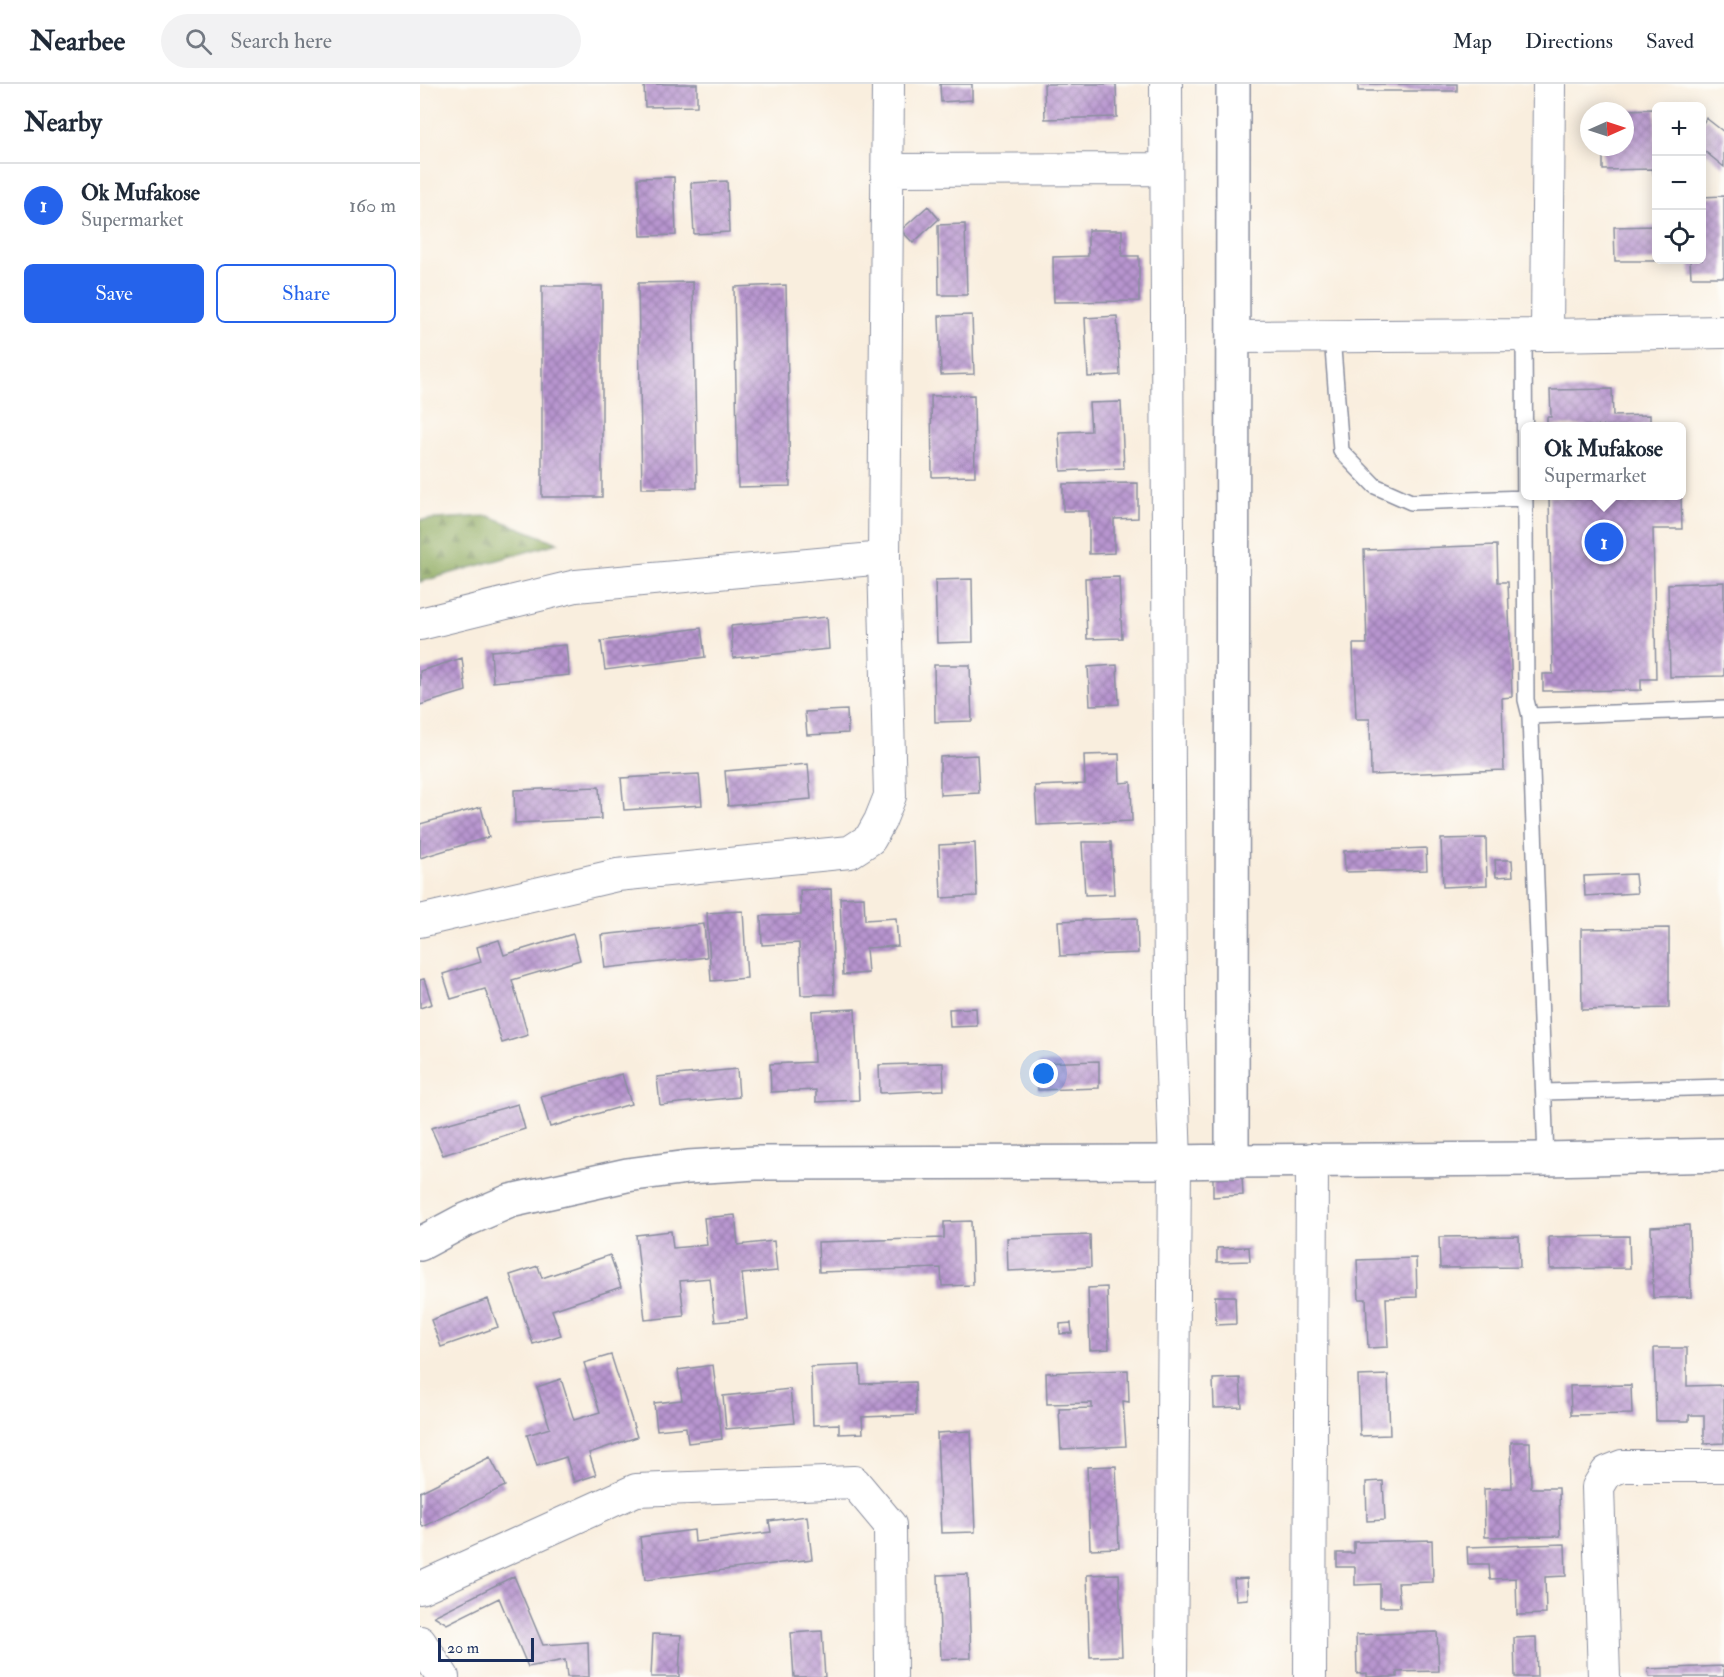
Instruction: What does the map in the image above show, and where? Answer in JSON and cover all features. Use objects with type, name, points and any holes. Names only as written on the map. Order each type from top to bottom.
[{"type":"street","points":[[420,921],[617,875],[850,852],[870,839],[890,796],[884,558],[888,84]]},
{"type":"street","points":[[1166,84],[1170,1014],[1175,1162],[1171,1677]]},
{"type":"street","points":[[1232,1161],[1233,84]]},
{"type":"street","points":[[1535,335],[1549,84]]},
{"type":"street","points":[[888,170],[1166,169]]},
{"type":"street","points":[[1233,337],[1724,332]]},
{"type":"street","points":[[420,624],[576,586],[884,558]]},
{"type":"street","points":[[420,1244],[461,1222],[510,1201],[627,1175],[688,1167],[756,1162],[1175,1162],[1724,1155]]},
{"type":"street","points":[[1310,1677],[1312,1159]]},
{"type":"street","points":[[1604,1677],[1598,1487],[1607,1472],[1622,1466],[1724,1466]]},
{"type":"street","points":[[420,1588],[636,1490],[854,1482],[890,1525],[891,1677]]},
{"type":"street","points":[[420,1642],[443,1677]]},
{"type":"lane","points":[[1530,422],[1535,335]]},
{"type":"lane","points":[[1332,336],[1341,451],[1375,486],[1411,502],[1521,498]]},
{"type":"lane","points":[[1525,500],[1526,700],[1530,716],[1546,1159]]},
{"type":"lane","points":[[1530,716],[1724,709]]},
{"type":"lane","points":[[1544,1092],[1724,1087]]},
{"type":"green space","points":[[489,516],[558,543],[420,582],[420,520]]},
{"type":"building","points":[[644,84],[697,84],[697,106],[645,107]]},
{"type":"building","points":[[940,84],[972,84],[972,100],[941,102]]},
{"type":"building","points":[[1044,84],[1116,84],[1117,117],[1045,119]]},
{"type":"building","points":[[1358,84],[1457,84],[1457,91],[1358,91]]},
{"type":"building","points":[[1652,109],[1652,169],[1603,170],[1603,156],[1634,156],[1634,110]]},
{"type":"building","points":[[1706,118],[1724,132],[1724,167],[1706,152]]},
{"type":"building","points":[[674,177],[676,235],[641,236],[638,178]]},
{"type":"building","points":[[727,181],[729,232],[694,234],[691,183]]},
{"type":"building","points":[[1724,196],[1724,277],[1691,277],[1690,264],[1706,264],[1706,197]]},
{"type":"building","points":[[928,206],[939,219],[913,243],[901,230]]},
{"type":"building","points":[[965,224],[967,295],[939,295],[938,225]]},
{"type":"building","points":[[1652,226],[1652,261],[1615,261],[1614,227]]},
{"type":"building","points":[[1088,230],[1122,230],[1122,256],[1139,256],[1139,301],[1054,302],[1053,257],[1088,256]]},
{"type":"building","points":[[693,282],[697,488],[642,488],[638,283]]},
{"type":"building","points":[[786,285],[790,486],[738,487],[734,287]]},
{"type":"building","points":[[542,286],[602,286],[602,497],[542,497]]},
{"type":"building","points":[[972,315],[974,374],[941,375],[939,316]]},
{"type":"building","points":[[1117,316],[1120,375],[1088,377],[1085,318]]},
{"type":"building","points":[[1612,389],[1613,416],[1650,415],[1650,422],[1547,422],[1547,417],[1551,417],[1550,390]]},
{"type":"building","points":[[974,395],[975,476],[932,477],[931,396]]},
{"type":"building","points":[[1121,402],[1124,468],[1061,471],[1059,432],[1091,431],[1089,403]]},
{"type":"building","points":[[1138,483],[1138,518],[1114,519],[1114,553],[1089,554],[1089,511],[1063,511],[1063,484]]},
{"type":"building","points":[[1549,500],[1681,500],[1682,529],[1653,529],[1656,679],[1641,679],[1641,690],[1543,691],[1543,674],[1553,674]]},
{"type":"building","points":[[1497,545],[1498,582],[1508,582],[1512,697],[1502,698],[1504,770],[1371,775],[1370,719],[1356,719],[1353,644],[1367,644],[1364,550]]},
{"type":"building","points":[[1119,577],[1122,638],[1087,639],[1085,578]]},
{"type":"building","points":[[972,579],[973,642],[937,643],[935,580]]},
{"type":"building","points":[[1724,582],[1724,676],[1670,677],[1668,584]]},
{"type":"building","points":[[827,617],[829,649],[733,658],[731,626]]},
{"type":"building","points":[[701,628],[705,657],[605,670],[601,641]]},
{"type":"building","points":[[566,645],[569,675],[493,682],[491,651]]},
{"type":"building","points":[[462,658],[466,691],[420,705],[420,671]]},
{"type":"building","points":[[934,665],[970,665],[972,721],[935,722]]},
{"type":"building","points":[[1117,665],[1119,704],[1090,705],[1088,667]]},
{"type":"building","points":[[847,710],[848,733],[807,735],[805,712]]},
{"type":"building","points":[[1119,754],[1120,783],[1131,782],[1132,821],[1037,825],[1035,786],[1085,784],[1084,755]]},
{"type":"building","points":[[977,755],[979,793],[940,795],[940,757]]},
{"type":"building","points":[[808,764],[811,799],[728,806],[725,771]]},
{"type":"building","points":[[699,774],[702,805],[624,810],[621,778]]},
{"type":"building","points":[[599,787],[601,819],[515,823],[514,790]]},
{"type":"building","points":[[481,807],[489,837],[420,858],[420,824]]},
{"type":"building","points":[[1486,838],[1487,885],[1443,887],[1441,839]]},
{"type":"building","points":[[1082,842],[1111,842],[1114,894],[1085,895]]},
{"type":"building","points":[[975,843],[977,896],[941,898],[939,845]]},
{"type":"building","points":[[1426,848],[1427,870],[1345,872],[1344,851]]},
{"type":"building","points":[[1495,860],[1512,860],[1513,876],[1496,877]]},
{"type":"building","points":[[1635,874],[1637,893],[1585,896],[1584,876]]},
{"type":"building","points":[[831,889],[834,994],[801,995],[799,943],[762,945],[761,916],[801,915],[800,890]]},
{"type":"building","points":[[864,897],[865,920],[896,918],[898,946],[866,948],[868,973],[843,975],[840,898]]},
{"type":"building","points":[[743,911],[747,978],[711,981],[707,913]]},
{"type":"building","points":[[1137,918],[1138,953],[1060,956],[1058,921]]},
{"type":"building","points":[[704,924],[707,957],[605,968],[601,935]]},
{"type":"building","points":[[1669,928],[1669,1008],[1582,1010],[1581,929]]},
{"type":"building","points":[[573,934],[580,960],[512,980],[528,1035],[502,1043],[485,989],[451,999],[443,974],[481,962],[477,947],[499,940],[504,955]]},
{"type":"building","points":[[424,979],[432,1004],[420,1008],[420,980]]},
{"type":"building","points":[[976,1008],[977,1026],[950,1027],[949,1009]]},
{"type":"building","points":[[855,1009],[859,1100],[816,1102],[816,1090],[771,1092],[770,1064],[814,1062],[812,1011]]},
{"type":"building","points":[[1099,1061],[1099,1088],[1038,1090],[1038,1063]]},
{"type":"building","points":[[943,1063],[944,1090],[880,1093],[879,1065]]},
{"type":"building","points":[[737,1069],[739,1097],[660,1105],[657,1077]]},
{"type":"building","points":[[622,1074],[631,1104],[550,1127],[541,1096]]},
{"type":"building","points":[[518,1104],[525,1129],[443,1155],[431,1128]]},
{"type":"building","points":[[1242,1176],[1243,1195],[1213,1197],[1213,1177]]},
{"type":"building","points":[[735,1215],[738,1245],[774,1241],[777,1271],[742,1274],[747,1319],[715,1322],[710,1278],[680,1281],[684,1316],[645,1320],[636,1235],[671,1231],[673,1248],[707,1245],[704,1218]]},
{"type":"building","points":[[971,1221],[973,1285],[942,1286],[941,1268],[819,1272],[818,1242],[944,1238],[944,1222]]},
{"type":"building","points":[[1689,1225],[1691,1297],[1653,1298],[1651,1227]]},
{"type":"building","points":[[1090,1235],[1091,1267],[1008,1271],[1007,1238]]},
{"type":"building","points":[[1519,1236],[1520,1267],[1440,1268],[1439,1237]]},
{"type":"building","points":[[1629,1236],[1630,1268],[1550,1269],[1549,1237]]},
{"type":"building","points":[[1249,1247],[1250,1261],[1217,1262],[1217,1248]]},
{"type":"building","points":[[610,1255],[621,1287],[552,1310],[561,1335],[533,1344],[510,1275],[538,1266],[542,1278]]},
{"type":"building","points":[[1416,1258],[1417,1297],[1386,1298],[1388,1347],[1368,1348],[1366,1299],[1359,1299],[1357,1260]]},
{"type":"building","points":[[1107,1287],[1109,1349],[1090,1350],[1088,1288]]},
{"type":"building","points":[[1215,1296],[1235,1296],[1236,1324],[1216,1325]]},
{"type":"building","points":[[488,1299],[498,1327],[441,1347],[431,1320]]},
{"type":"building","points":[[1071,1323],[1072,1333],[1060,1334],[1060,1324]]},
{"type":"building","points":[[1654,1348],[1687,1348],[1687,1386],[1724,1385],[1724,1443],[1704,1444],[1704,1415],[1689,1415],[1689,1421],[1656,1421]]},
{"type":"building","points":[[611,1355],[637,1437],[589,1453],[596,1475],[574,1482],[566,1457],[537,1466],[527,1435],[550,1428],[537,1387],[561,1379],[574,1420],[600,1412],[584,1363]]},
{"type":"building","points":[[713,1365],[722,1439],[688,1443],[686,1427],[657,1430],[654,1403],[682,1400],[678,1370]]},
{"type":"building","points":[[860,1365],[861,1384],[915,1382],[916,1415],[862,1417],[863,1433],[839,1434],[839,1424],[813,1425],[811,1367]]},
{"type":"building","points":[[1128,1370],[1129,1402],[1123,1401],[1126,1446],[1061,1449],[1059,1409],[1092,1408],[1092,1403],[1047,1404],[1046,1373]]},
{"type":"building","points":[[1388,1375],[1390,1435],[1360,1436],[1358,1376]]},
{"type":"building","points":[[1240,1378],[1242,1407],[1214,1408],[1213,1379]]},
{"type":"building","points":[[1631,1385],[1632,1414],[1571,1415],[1570,1386]]},
{"type":"building","points":[[790,1389],[794,1423],[726,1429],[723,1396]]},
{"type":"building","points":[[971,1431],[975,1532],[941,1533],[937,1433]]},
{"type":"building","points":[[1511,1442],[1530,1442],[1531,1488],[1559,1488],[1560,1536],[1485,1537],[1484,1489],[1512,1488]]},
{"type":"building","points":[[490,1457],[505,1486],[423,1527],[420,1521],[420,1492]]},
{"type":"building","points":[[1116,1466],[1119,1548],[1090,1549],[1087,1467]]},
{"type":"building","points":[[1383,1481],[1385,1520],[1367,1521],[1366,1482]]},
{"type":"building","points":[[807,1516],[812,1559],[645,1580],[640,1537],[694,1530],[695,1542],[771,1532],[769,1521]]},
{"type":"building","points":[[1432,1540],[1433,1582],[1398,1583],[1400,1607],[1380,1607],[1380,1584],[1355,1585],[1355,1567],[1337,1567],[1337,1553],[1354,1553],[1354,1542]]},
{"type":"building","points":[[1565,1544],[1566,1576],[1545,1577],[1546,1614],[1517,1615],[1516,1578],[1490,1579],[1489,1564],[1468,1564],[1467,1547]]},
{"type":"building","points":[[968,1574],[971,1658],[941,1659],[938,1575]]},
{"type":"building","points":[[1119,1574],[1122,1656],[1090,1657],[1087,1575]]},
{"type":"building","points":[[514,1576],[543,1645],[588,1642],[589,1677],[567,1677],[565,1660],[528,1667],[499,1598],[447,1624],[434,1616]]},
{"type":"building","points":[[1247,1578],[1248,1599],[1236,1600],[1234,1579]]},
{"type":"building","points":[[822,1631],[825,1677],[794,1677],[791,1633]]},
{"type":"building","points":[[1437,1632],[1439,1671],[1397,1672],[1397,1677],[1367,1677],[1367,1673],[1357,1674],[1356,1635]]},
{"type":"building","points":[[653,1634],[681,1635],[679,1677],[651,1677]]},
{"type":"building","points":[[1536,1637],[1537,1677],[1515,1677],[1514,1638]]},
{"type":"building","points":[[1724,1666],[1724,1677],[1649,1677],[1648,1669]]},
{"type":"place","name":"Ok Mufakose","points":[[1604,542]]}]
